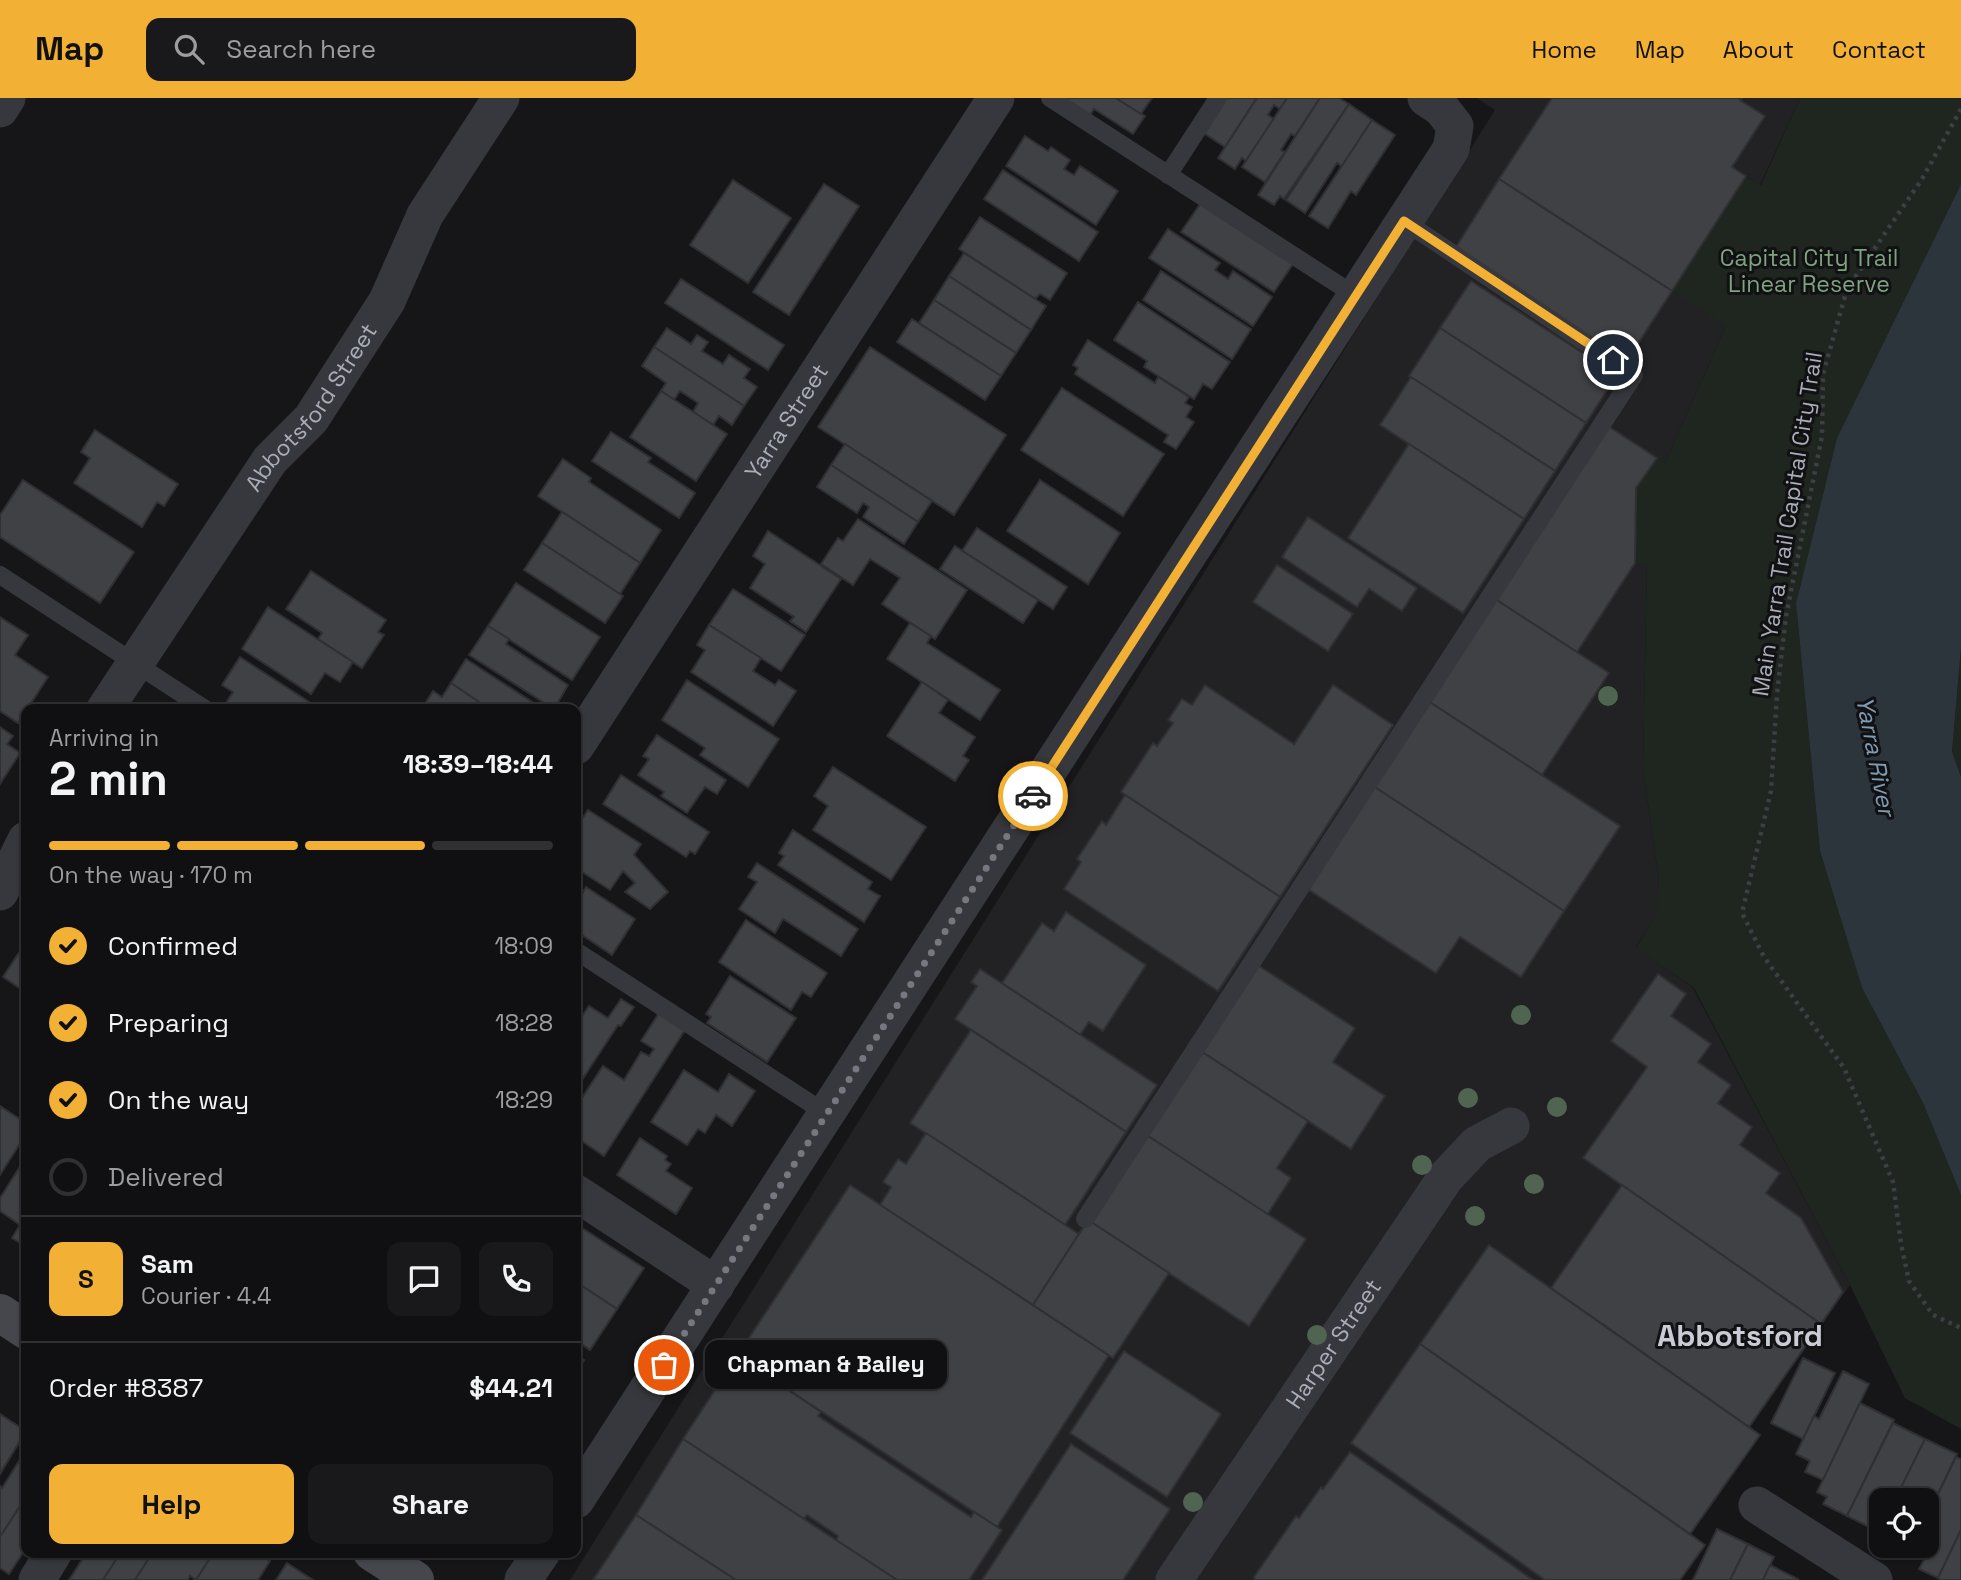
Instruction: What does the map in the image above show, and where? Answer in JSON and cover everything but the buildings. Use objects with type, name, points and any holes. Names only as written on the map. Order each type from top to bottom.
[{"type":"street","points":[[0,109],[7,98]]},
{"type":"street","name":"Abbotsford Street","points":[[108,704],[270,460],[311,419],[387,301],[425,215],[501,98]]},
{"type":"street","name":"Yarra Street","points":[[581,738],[996,98]]},
{"type":"street","points":[[581,1492],[1451,149],[1455,126],[1441,108],[1426,98]]},
{"type":"street","points":[[0,821],[21,836]]},
{"type":"street","points":[[0,891],[21,849]]},
{"type":"street","name":"Harper Street","points":[[1174,1580],[1447,1177],[1477,1143],[1511,1126]]},
{"type":"street","points":[[581,1197],[716,1285]]},
{"type":"street","points":[[0,1313],[21,1327]]},
{"type":"street","points":[[1758,1505],[1874,1580]]},
{"type":"street","points":[[37,1580],[50,1558]]},
{"type":"street","points":[[381,1558],[415,1580]]},
{"type":"street","points":[[523,1580],[537,1558]]},
{"type":"lane","points":[[1050,98],[1356,296]]},
{"type":"lane","points":[[1168,175],[1218,98]]},
{"type":"lane","points":[[1085,1219],[1634,374],[1404,221]]},
{"type":"lane","points":[[0,575],[197,704]]},
{"type":"lane","points":[[581,954],[827,1114]]},
{"type":"path","name":"Main Yarra Trail Capital City Trail","points":[[1961,109],[1922,179],[1847,289],[1823,374],[1822,436],[1786,616],[1777,694],[1771,791],[1742,913],[1763,957],[1844,1068],[1893,1182],[1909,1281],[1933,1315],[1961,1328]]},
{"type":"shaded area","points":[[1477,98],[1800,98],[1760,185],[1747,176],[1726,326],[1665,463],[1656,458],[1636,563],[1647,563],[1643,768],[1659,880],[1657,915],[1636,947],[1693,988],[1850,1285],[1750,1426],[1760,1435],[1691,1534],[1705,1545],[1680,1580],[570,1580],[1495,110]]},
{"type":"green space","name":"Capital City Trail Linear Reserve","points":[[1800,98],[1961,98],[1961,184],[1837,438],[1796,603],[1820,851],[1862,988],[1923,1103],[1961,1195],[1961,1429],[1905,1398],[1850,1285],[1694,988],[1636,948],[1656,915],[1659,880],[1643,768],[1647,564],[1635,563],[1636,488],[1657,458],[1665,463],[1726,326],[1672,291],[1746,176],[1761,185]]},
{"type":"green space","points":[[1961,648],[1961,777],[1952,753]]},
{"type":"water","name":"Yarra River","points":[[1961,184],[1961,648],[1952,752],[1961,777],[1961,1195],[1923,1103],[1862,988],[1820,851],[1796,603],[1837,438]]},
{"type":"way so far","points":[[664,1365],[1033,796]]},
{"type":"place","name":"Chapman & Bailey","points":[[664,1365]]},
{"type":"district","name":"Abbotsford","points":[[1740,1335]]},
{"type":"route","points":[[1033,796],[1404,221],[1613,360]]}]
